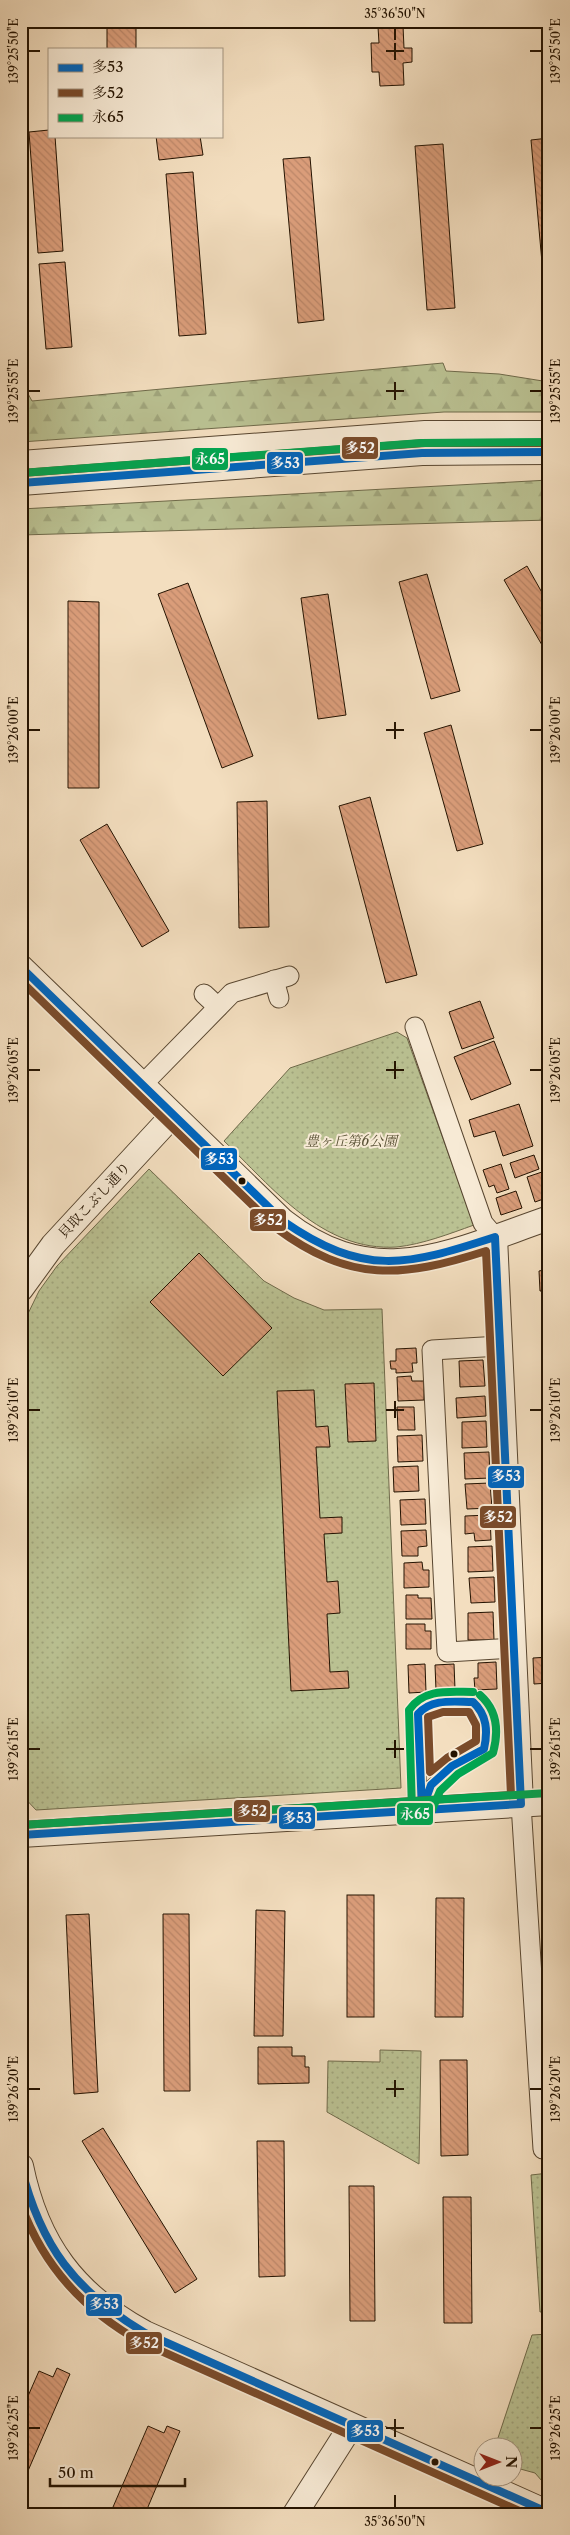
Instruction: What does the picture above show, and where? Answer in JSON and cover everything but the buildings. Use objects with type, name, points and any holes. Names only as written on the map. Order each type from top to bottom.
[{"type":"street","points":[[21,463],[425,433],[549,433]]},
{"type":"street","points":[[21,483],[422,453],[549,452]]},
{"type":"street","points":[[21,967],[282,1222],[327,1250],[361,1260],[391,1263],[442,1254],[549,1218]]},
{"type":"street","points":[[142,1085],[232,993],[281,984]]},
{"type":"street","points":[[204,994],[218,1007]]},
{"type":"street","points":[[415,1027],[483,1223],[495,1237],[520,1804],[543,2148]]},
{"type":"street","name":"貝取こぶし通り","points":[[21,1290],[32,1271],[53,1245],[173,1115]]},
{"type":"street","points":[[500,1346],[432,1350],[447,1652],[514,1648]]},
{"type":"street","points":[[21,1835],[549,1803]]},
{"type":"street","points":[[21,2166],[37,2222],[55,2255],[76,2282],[97,2302],[145,2333],[549,2513]]},
{"type":"street","points":[[295,2514],[351,2426]]},
{"type":"lane","points":[[473,1702],[480,1707],[486,1717],[487,1740],[484,1749],[452,1766],[431,1785],[422,1810],[418,1714],[422,1708],[429,1704],[473,1702]]},
{"type":"green space","points":[[443,363],[446,371],[499,374],[549,382],[549,412],[444,412],[21,442],[21,381],[32,401]]},
{"type":"green space","points":[[549,480],[549,520],[21,535],[21,509]]},
{"type":"green space","name":"豊ヶ丘第6公園","points":[[397,1032],[407,1038],[474,1225],[407,1246],[370,1246],[345,1239],[322,1228],[300,1213],[224,1141],[290,1068]]},
{"type":"green space","points":[[149,1169],[264,1281],[294,1298],[324,1310],[382,1309],[401,1788],[36,1810],[21,1794],[21,1328],[39,1291],[57,1266]]},
{"type":"green space","points":[[380,2050],[421,2051],[419,2164],[327,2112],[328,2061],[380,2062]]},
{"type":"green space","points":[[549,2173],[549,2311],[540,2312],[531,2175]]},
{"type":"green space","points":[[549,2334],[549,2489],[535,2473],[522,2469],[522,2438],[498,2438],[532,2335]]},
{"type":"transit line","name":"永65","points":[[21,473],[421,443],[549,442]]},
{"type":"transit line","name":"多52","points":[[22,473],[425,443],[549,443]]},
{"type":"transit line","name":"多53","points":[[21,483],[422,453],[549,452]]},
{"type":"transit line","name":"多53","points":[[21,967],[283,1221],[312,1239],[338,1251],[362,1258],[386,1261],[436,1255],[495,1237],[521,1804],[21,1835]]},
{"type":"transit line","name":"多52","points":[[21,981],[276,1228],[303,1246],[328,1259],[353,1267],[377,1270],[428,1267],[486,1251],[511,1795],[21,1825]]},
{"type":"transit line","name":"永65","points":[[473,1692],[446,1692],[430,1695],[422,1698],[409,1710],[412,1810],[418,1819],[423,1820],[429,1817],[440,1791],[458,1774],[493,1753],[496,1737],[495,1721],[490,1707],[480,1695]]},
{"type":"transit line","name":"多53","points":[[473,1702],[484,1718],[486,1730],[484,1749],[452,1766],[431,1785],[422,1810],[418,1714],[430,1705],[437,1703],[473,1702]]},
{"type":"transit line","name":"多52","points":[[443,1712],[469,1712],[476,1725],[476,1741],[447,1758],[430,1772],[428,1717],[443,1712]]},
{"type":"transit line","name":"永65","points":[[21,1825],[548,1793]]},
{"type":"transit line","name":"多53","points":[[21,2167],[39,2221],[64,2264],[99,2301],[120,2317],[145,2333],[549,2513]]},
{"type":"transit line","name":"多52","points":[[21,2205],[41,2248],[68,2285],[101,2316],[141,2342],[526,2514]]}]
